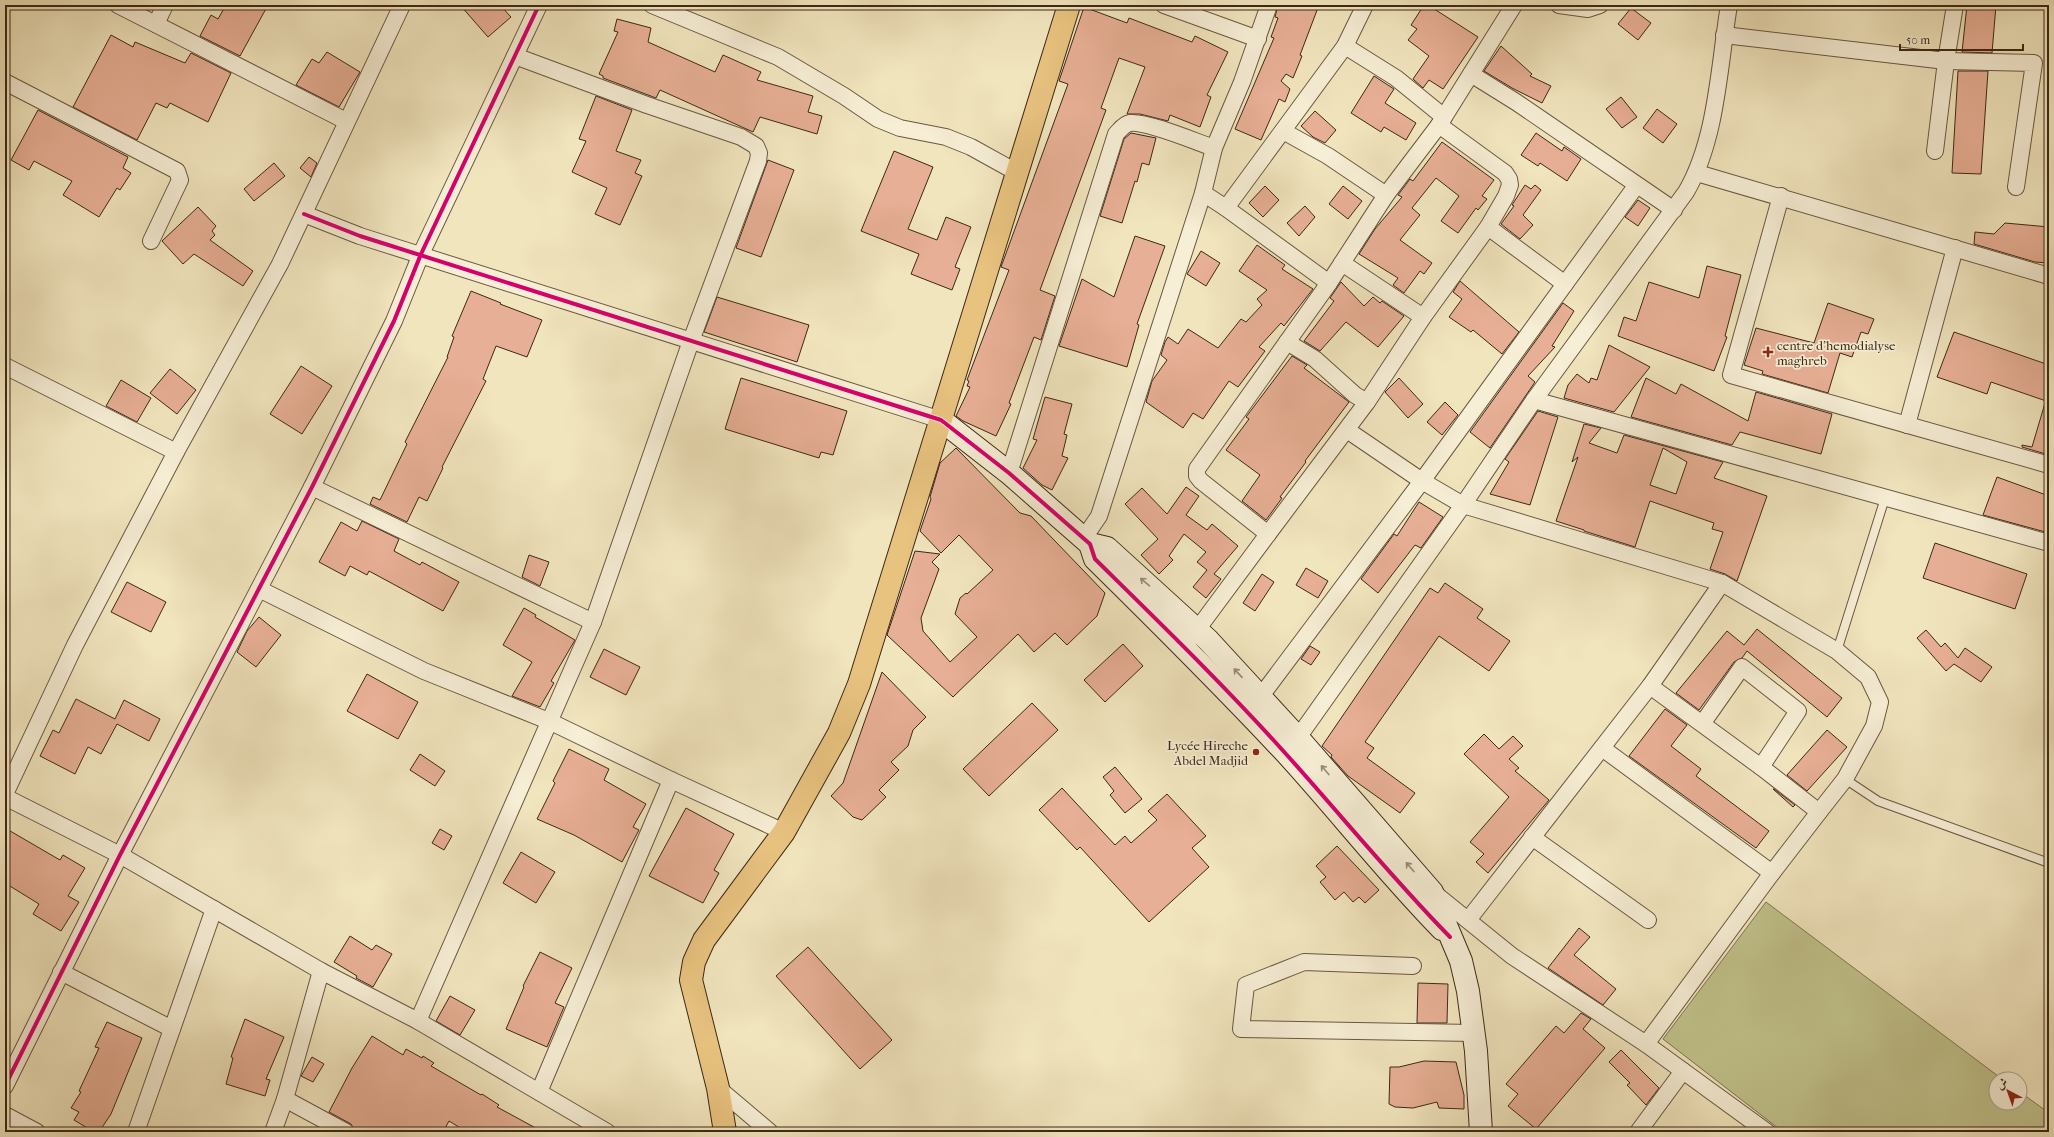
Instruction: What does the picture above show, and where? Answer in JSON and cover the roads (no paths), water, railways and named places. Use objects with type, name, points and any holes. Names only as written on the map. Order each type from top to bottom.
[{"type":"main road","points":[[725,1132],[718,1088],[691,980],[694,962],[704,940],[784,832],[839,734],[859,684],[1069,5]]},
{"type":"street","points":[[118,5],[346,121]]},
{"type":"street","points":[[156,24],[165,5]]},
{"type":"street","points":[[5,794],[75,645],[176,452],[280,264],[346,121],[402,5]]},
{"type":"street","points":[[5,1086],[120,855],[312,486],[394,321],[421,254],[539,5]]},
{"type":"street","points":[[652,5],[778,58],[844,96],[878,119],[900,128],[946,137],[970,147],[1018,173]]},
{"type":"street","points":[[1164,5],[1258,38]]},
{"type":"street","points":[[1269,5],[1258,38],[1214,148],[1203,193],[1099,516],[1087,541],[1095,559],[1184,647],[1247,713],[1292,746],[1432,892],[1512,956],[1646,1044],[1767,1132]]},
{"type":"street","points":[[1226,208],[1346,46],[1365,5]]},
{"type":"street","points":[[1268,534],[1210,489],[1197,476],[1196,471],[1329,283],[1386,195],[1442,121],[1514,5]]},
{"type":"street","points":[[1559,5],[1588,9],[1600,5]]},
{"type":"street","points":[[1292,746],[1463,505],[1534,400],[1674,210],[1697,173],[1708,139],[1729,5]]},
{"type":"street","points":[[1935,151],[1955,5]]},
{"type":"street","points":[[1724,35],[1946,62],[2034,63],[2016,187]]},
{"type":"street","points":[[1184,647],[1367,402],[1423,317],[1488,228],[1506,196],[1510,185],[1509,179],[1505,173],[1442,121],[1396,78],[1346,46]]},
{"type":"street","points":[[418,1021],[593,622],[691,341],[758,161],[759,153],[756,146],[741,137],[647,105],[516,56]]},
{"type":"street","points":[[1471,74],[1516,102],[1636,186],[1674,210]]},
{"type":"street","points":[[5,82],[177,171],[180,180],[151,241]]},
{"type":"street","points":[[1009,473],[1116,134],[1130,123],[1144,124],[1214,148]]},
{"type":"street","points":[[1283,131],[1328,156],[1386,195]]},
{"type":"street","points":[[1697,173],[1781,196],[2049,276]]},
{"type":"street","points":[[1247,713],[1422,481],[1636,186]]},
{"type":"street","points":[[1203,193],[1329,283]]},
{"type":"street","points":[[1781,196],[1731,375],[2049,465]]},
{"type":"street","points":[[304,214],[360,236],[421,254],[941,420],[1009,473],[1087,541],[1107,548],[1197,630],[1261,696],[1292,746],[1418,904],[1450,937]]},
{"type":"street","points":[[1488,228],[1565,284]]},
{"type":"street","points":[[1907,425],[1955,248]]},
{"type":"street","points":[[1342,263],[1423,317]]},
{"type":"street","points":[[1287,342],[1315,359],[1355,395],[1367,402]]},
{"type":"street","points":[[5,366],[176,452]]},
{"type":"street","points":[[1534,400],[2049,543]]},
{"type":"street","points":[[1347,430],[1422,481],[1463,505],[1722,582],[1837,651],[1868,677],[1880,702],[1874,726],[1845,779],[1772,873],[1646,1044]]},
{"type":"street","points":[[312,486],[593,622]]},
{"type":"street","points":[[1468,920],[1650,686],[1722,582]]},
{"type":"street","points":[[259,589],[424,671],[550,722],[784,832]]},
{"type":"street","points":[[1702,724],[1742,667],[1798,711],[1761,767]]},
{"type":"street","points":[[1650,686],[1761,767],[1819,812]]},
{"type":"street","points":[[1602,748],[1772,873]]},
{"type":"street","points":[[539,1092],[671,780]]},
{"type":"street","points":[[5,798],[120,855],[321,971],[418,1021],[607,1132]]},
{"type":"street","points":[[1532,837],[1648,920]]},
{"type":"street","points":[[1432,892],[1461,961],[1468,991],[1481,1132]]},
{"type":"street","points":[[136,1132],[214,909]]},
{"type":"street","points":[[1413,966],[1304,962],[1246,985],[1241,1029],[1473,1033]]},
{"type":"street","points":[[273,1132],[285,1099],[321,971]]},
{"type":"street","points":[[61,972],[172,1029]]},
{"type":"street","points":[[1638,1132],[1683,1071]]},
{"type":"street","points":[[718,1088],[770,1132]]},
{"type":"street","points":[[285,1099],[346,1132]]},
{"type":"street","points":[[5,1115],[37,1132]]},
{"type":"lane","points":[[1837,651],[1885,498]]},
{"type":"lane","points":[[1845,779],[1878,801],[2049,863]]},
{"type":"place","name":"centre d'hemodialyse maghreb","points":[[1768,352]]},
{"type":"place","name":"Lycée Hireche Abdel Madjid","points":[[1256,752]]}]
